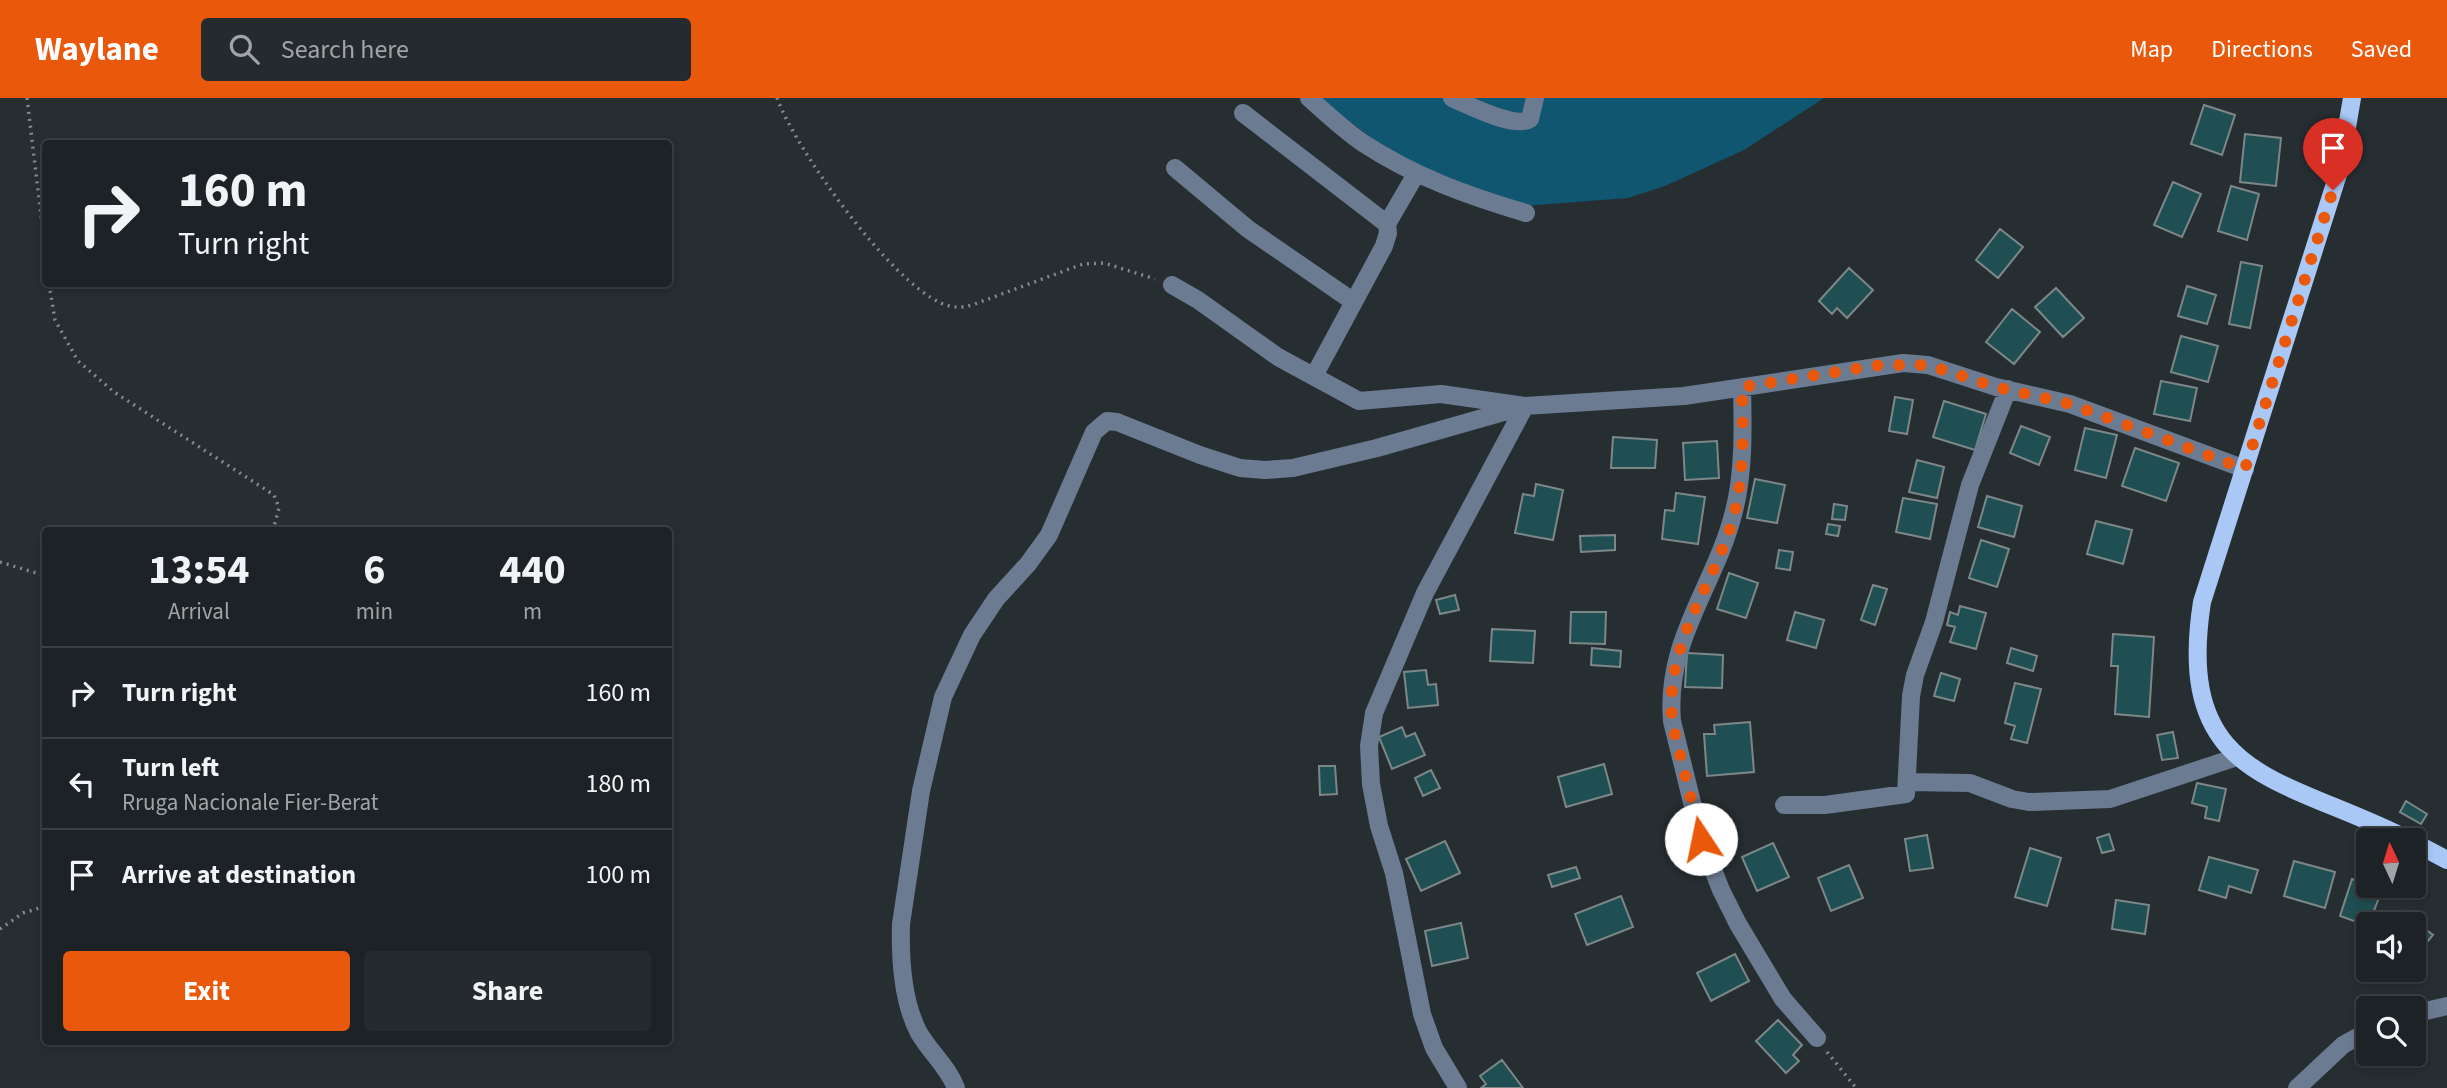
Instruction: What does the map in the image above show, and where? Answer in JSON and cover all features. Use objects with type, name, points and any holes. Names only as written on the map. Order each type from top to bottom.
[{"type":"main road","points":[[2353,98],[2340,168],[2202,602],[2197,639],[2205,711],[2217,735],[2237,757],[2283,786],[2381,828]]},
{"type":"main road","points":[[2426,849],[2447,860]]},
{"type":"street","points":[[1309,98],[1361,142],[1416,174],[1470,196],[1526,213]]},
{"type":"street","points":[[1452,98],[1514,121],[1525,122],[1530,119],[1535,98]]},
{"type":"street","points":[[1243,113],[1387,224]]},
{"type":"street","points":[[1175,168],[1248,229],[1354,302]]},
{"type":"street","points":[[1314,376],[1384,246],[1388,233],[1387,224],[1416,174]]},
{"type":"street","points":[[1172,285],[1198,300],[1278,357],[1359,401],[1441,394],[1525,406]]},
{"type":"street","points":[[956,1088],[919,1033],[908,998],[900,953],[901,924],[931,743],[943,697],[972,635],[996,599],[1028,564],[1049,535],[1084,452],[1100,425],[1107,421],[1117,422],[1200,456],[1240,468],[1293,468],[1377,448],[1525,406],[1560,401],[1637,400],[1903,363],[1928,365],[2070,404],[2245,469]]},
{"type":"street","points":[[1742,387],[1743,424],[1735,510],[1680,648],[1671,704],[1672,722],[1701,839],[1721,890],[1783,999],[1817,1038]]},
{"type":"street","points":[[1784,805],[1825,805],[1906,794],[1911,696],[1915,675],[1934,622],[1970,485],[2008,389]]},
{"type":"street","points":[[1458,1088],[1434,1048],[1422,1014],[1394,873],[1377,816],[1369,746],[1374,713],[1425,593],[1525,406]]},
{"type":"street","points":[[1907,782],[1970,783],[2012,800],[2029,802],[2110,799],[2237,757]]},
{"type":"street","points":[[2426,1011],[2447,1006]]},
{"type":"street","points":[[2297,1088],[2343,1045],[2356,1038]]},
{"type":"path","points":[[27,98],[42,224]]},
{"type":"path","points":[[777,98],[819,172],[887,260],[923,292],[940,303],[957,308],[972,305],[1083,264],[1104,263],[1172,285]]},
{"type":"path","points":[[50,287],[55,320],[78,361],[114,392],[274,495],[278,508],[274,527]]},
{"type":"path","points":[[0,562],[42,575]]},
{"type":"path","points":[[0,929],[23,914],[42,907]]},
{"type":"path","points":[[1817,1038],[1856,1088]]},
{"type":"shaded area","points":[[1319,98],[1824,98],[1744,150],[1665,186],[1628,198],[1524,206],[1490,199],[1386,149]]},
{"type":"building","points":[[2204,105],[2235,115],[2222,155],[2191,144]]},
{"type":"building","points":[[2245,134],[2281,138],[2276,186],[2240,182]]},
{"type":"building","points":[[2173,182],[2201,194],[2182,237],[2154,225]]},
{"type":"building","points":[[2231,186],[2259,194],[2247,240],[2218,231]]},
{"type":"building","points":[[2000,229],[2023,247],[1998,278],[1976,260]]},
{"type":"building","points":[[2241,262],[2262,266],[2250,328],[2229,324]]},
{"type":"building","points":[[1849,268],[1873,290],[1847,318],[1837,308],[1832,314],[1819,301]]},
{"type":"building","points":[[2187,286],[2216,295],[2207,324],[2178,316]]},
{"type":"building","points":[[2056,288],[2084,318],[2063,337],[2035,307]]},
{"type":"building","points":[[2012,309],[2040,332],[2014,364],[1986,342]]},
{"type":"building","points":[[2181,336],[2218,346],[2208,382],[2171,372]]},
{"type":"building","points":[[2161,381],[2197,388],[2190,421],[2154,414]]},
{"type":"building","points":[[1895,397],[1913,400],[1907,434],[1889,431]]},
{"type":"building","points":[[1944,401],[1986,414],[1975,450],[1933,437]]},
{"type":"building","points":[[2021,426],[2050,437],[2039,465],[2010,453]]},
{"type":"building","points":[[2085,428],[2117,435],[2106,478],[2075,470]]},
{"type":"building","points":[[1613,437],[1657,440],[1655,468],[1611,468]]},
{"type":"building","points":[[1717,441],[1719,478],[1685,480],[1683,443]]},
{"type":"building","points":[[2135,448],[2179,463],[2166,501],[2122,486]]},
{"type":"building","points":[[1917,460],[1944,467],[1937,498],[1909,492]]},
{"type":"building","points":[[1755,479],[1785,485],[1777,523],[1747,518]]},
{"type":"building","points":[[1536,484],[1563,490],[1553,540],[1515,533],[1523,494],[1534,496]]},
{"type":"building","points":[[1676,493],[1705,497],[1698,544],[1662,539],[1665,510],[1674,511]]},
{"type":"building","points":[[1987,496],[2022,506],[2014,537],[1978,527]]},
{"type":"building","points":[[1903,498],[1937,504],[1930,539],[1896,532]]},
{"type":"building","points":[[1834,504],[1847,506],[1845,520],[1832,519]]},
{"type":"building","points":[[2096,521],[2132,530],[2123,564],[2087,554]]},
{"type":"building","points":[[1828,524],[1840,526],[1838,536],[1826,534]]},
{"type":"building","points":[[1615,535],[1615,550],[1581,552],[1580,536]]},
{"type":"building","points":[[1981,540],[2009,549],[1997,587],[1969,578]]},
{"type":"building","points":[[1779,550],[1793,552],[1790,570],[1776,568]]},
{"type":"building","points":[[1729,573],[1758,583],[1746,618],[1717,609]]},
{"type":"building","points":[[1873,585],[1887,589],[1875,625],[1861,620]]},
{"type":"building","points":[[1455,595],[1459,610],[1440,614],[1436,600]]},
{"type":"building","points":[[1960,606],[1986,613],[1976,649],[1950,642],[1955,627],[1947,625],[1950,612],[1958,615]]},
{"type":"building","points":[[1571,612],[1606,612],[1605,644],[1570,643]]},
{"type":"building","points":[[1795,612],[1824,620],[1816,648],[1787,640]]},
{"type":"building","points":[[1492,629],[1535,631],[1533,663],[1490,661]]},
{"type":"building","points":[[2113,634],[2154,637],[2149,717],[2115,714],[2118,666],[2111,666]]},
{"type":"building","points":[[1592,648],[1621,651],[1620,667],[1591,665]]},
{"type":"building","points":[[2011,648],[2037,656],[2033,671],[2007,663]]},
{"type":"building","points":[[1687,653],[1723,655],[1722,688],[1685,687]]},
{"type":"building","points":[[1426,670],[1428,685],[1436,684],[1438,705],[1408,708],[1404,672]]},
{"type":"building","points":[[1941,673],[1960,679],[1954,701],[1934,696]]},
{"type":"building","points":[[2015,683],[2041,689],[2027,743],[2011,739],[2015,726],[2005,723]]},
{"type":"building","points":[[1750,722],[1754,772],[1707,776],[1704,734],[1715,734],[1714,725]]},
{"type":"building","points":[[1402,727],[1406,737],[1415,733],[1425,755],[1392,769],[1379,737]]},
{"type":"building","points":[[2173,732],[2178,758],[2162,760],[2157,735]]},
{"type":"building","points":[[1604,764],[1612,794],[1566,807],[1558,777]]},
{"type":"building","points":[[1319,766],[1335,766],[1337,794],[1320,795]]},
{"type":"building","points":[[1431,770],[1440,788],[1423,796],[1415,778]]},
{"type":"building","points":[[2197,783],[2226,789],[2219,821],[2205,818],[2207,807],[2192,803]]},
{"type":"building","points":[[2406,801],[2427,814],[2421,824],[2400,812]]},
{"type":"building","points":[[2109,834],[2114,850],[2102,853],[2097,838]]},
{"type":"building","points":[[1927,835],[1933,868],[1910,871],[1905,839]]},
{"type":"building","points":[[1445,841],[1460,873],[1421,891],[1406,859]]},
{"type":"building","points":[[1773,843],[1789,877],[1757,891],[1742,857]]},
{"type":"building","points":[[2030,848],[2061,858],[2047,906],[2015,897]]},
{"type":"building","points":[[2209,857],[2258,870],[2251,893],[2229,886],[2226,898],[2199,890]]},
{"type":"building","points":[[2294,861],[2335,872],[2325,908],[2284,896]]},
{"type":"building","points":[[1849,865],[1863,898],[1831,911],[1818,878]]},
{"type":"building","points":[[1576,867],[1580,878],[1552,887],[1548,875]]},
{"type":"building","points":[[2352,879],[2356,880],[2356,898],[2379,898],[2373,912],[2356,912],[2356,922],[2340,916]]},
{"type":"building","points":[[1621,896],[1633,927],[1587,945],[1575,914]]},
{"type":"building","points":[[2116,900],[2149,905],[2145,934],[2112,929]]},
{"type":"building","points":[[1461,923],[1468,958],[1432,966],[1425,931]]},
{"type":"building","points":[[2426,930],[2433,935],[2426,943]]},
{"type":"building","points":[[1735,954],[1749,981],[1711,1001],[1697,973]]},
{"type":"building","points":[[1778,1020],[1802,1045],[1793,1055],[1799,1061],[1786,1073],[1756,1041]]},
{"type":"building","points":[[1502,1060],[1523,1088],[1481,1088],[1486,1084],[1480,1076]]},
{"type":"route","points":[[1701,839],[1695,806],[1672,722],[1671,704],[1680,648],[1694,607],[1723,544],[1735,510],[1743,424],[1742,387],[1880,365],[1928,365],[1996,387],[2070,404],[2245,469],[2333,190]]}]
